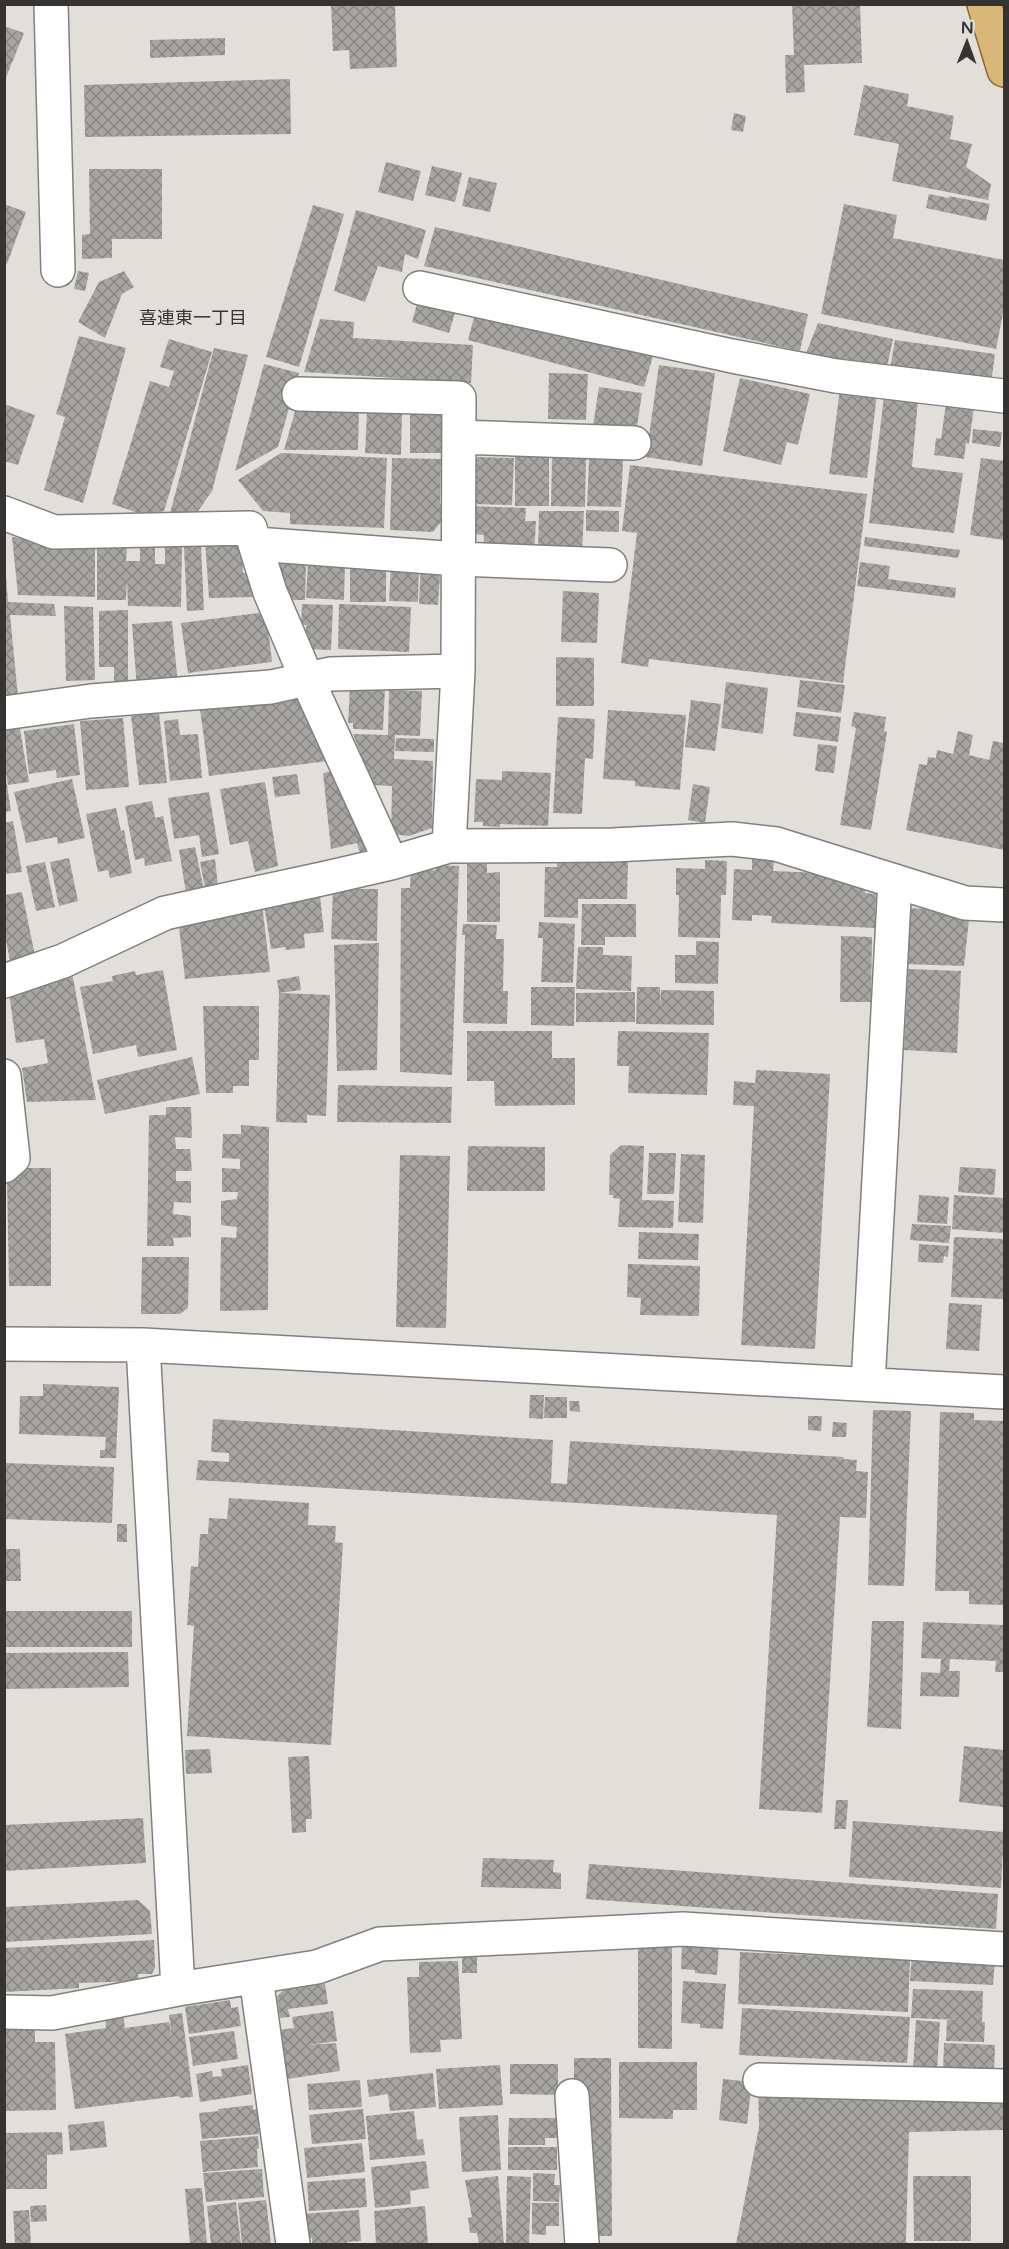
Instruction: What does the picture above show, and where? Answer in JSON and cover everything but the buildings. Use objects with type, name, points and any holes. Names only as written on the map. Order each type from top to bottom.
[{"type":"main road","points":[[984,4],[1005,70]]},
{"type":"street","points":[[51,4],[58,270]]},
{"type":"street","points":[[420,288],[836,376],[1005,396]]},
{"type":"street","points":[[299,394],[459,398],[458,671],[449,846]]},
{"type":"street","points":[[459,437],[634,443]]},
{"type":"street","points":[[4,513],[54,532],[250,528],[270,592],[307,679],[391,862]]},
{"type":"street","points":[[256,544],[458,559],[610,564]]},
{"type":"street","points":[[4,713],[91,701],[271,687],[330,674],[458,671]]},
{"type":"street","points":[[4,981],[63,961],[165,913],[391,862],[449,846],[614,844],[732,839],[776,843],[965,903],[1005,905]]},
{"type":"street","points":[[868,1384],[895,881]]},
{"type":"street","points":[[4,1076],[13,1158],[4,1166]]},
{"type":"street","points":[[4,1344],[143,1345],[1005,1392]]},
{"type":"street","points":[[143,1345],[178,1989]]},
{"type":"street","points":[[4,2012],[52,2013],[178,1989],[317,1967],[380,1944],[683,1929],[1005,1948]]},
{"type":"street","points":[[256,1977],[293,2244]]},
{"type":"street","points":[[759,2079],[1005,2086]]},
{"type":"street","points":[[572,2096],[582,2244]]},
{"type":"district","name":"喜連東一丁目","points":[[193,318]]}]
